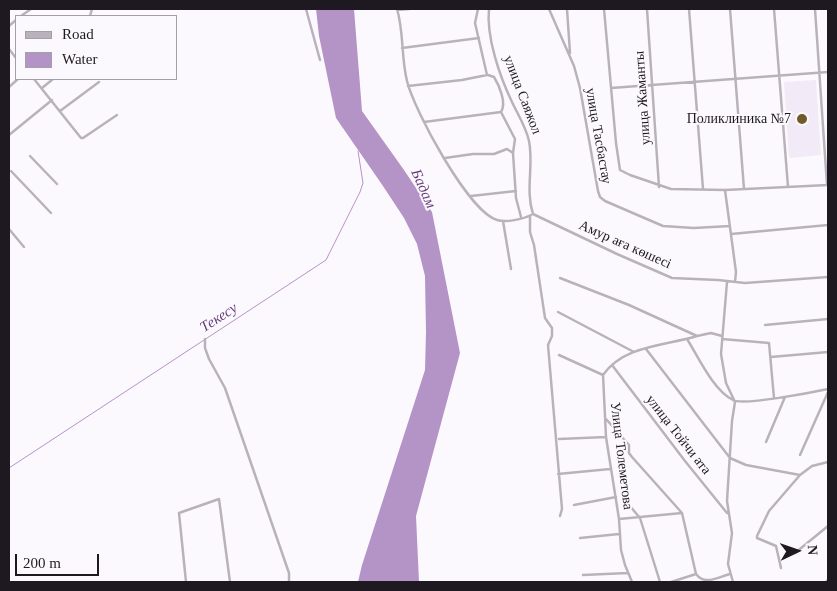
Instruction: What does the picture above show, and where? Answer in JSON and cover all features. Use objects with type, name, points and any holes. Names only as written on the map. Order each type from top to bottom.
[{"type":"street","points":[[306,9],[320,60]]},
{"type":"street","points":[[409,9],[397,9],[408,86],[424,122],[445,158],[477,205],[492,217],[504,221],[532,215]]},
{"type":"street","points":[[478,9],[475,23],[486,75]]},
{"type":"street","name":"улица Саяжол","points":[[489,9],[488,25],[500,74],[512,103],[526,128],[531,153],[530,189],[532,215],[530,232],[534,245],[545,318],[552,328],[552,336],[548,345],[562,509],[560,516]]},
{"type":"street","name":"улица Тасбастау","points":[[549,9],[570,55],[580,88],[600,197],[605,201],[663,226],[694,228],[730,226]]},
{"type":"street","points":[[567,9],[570,55]]},
{"type":"street","points":[[604,9],[620,170],[659,187],[703,190],[744,190],[828,185],[815,9]]},
{"type":"street","name":"улица Жаманты","points":[[647,9],[659,187]]},
{"type":"street","points":[[689,9],[703,190]]},
{"type":"street","points":[[730,9],[744,190]]},
{"type":"street","points":[[774,9],[788,187]]},
{"type":"street","points":[[402,48],[479,38]]},
{"type":"street","points":[[611,88],[828,72]]},
{"type":"street","points":[[408,86],[486,75],[496,79],[504,104],[501,112]]},
{"type":"street","points":[[35,80],[84,138],[117,116]]},
{"type":"street","points":[[42,88],[52,80]]},
{"type":"street","points":[[60,111],[99,82]]},
{"type":"street","points":[[9,135],[52,100]]},
{"type":"street","points":[[501,112],[514,139],[516,198],[521,218]]},
{"type":"street","points":[[424,122],[501,112]]},
{"type":"street","points":[[445,158],[473,154],[494,154],[507,149],[514,152]]},
{"type":"street","points":[[30,156],[57,184]]},
{"type":"street","points":[[11,171],[51,213]]},
{"type":"street","points":[[725,190],[736,272],[735,282]]},
{"type":"street","points":[[471,196],[516,191]]},
{"type":"street","name":"Амур аға көшесі","points":[[532,215],[672,278],[735,282],[828,277]]},
{"type":"street","points":[[504,221],[511,269]]},
{"type":"street","points":[[731,234],[828,225]]},
{"type":"street","points":[[9,229],[24,247]]},
{"type":"street","points":[[560,278],[629,305],[697,336]]},
{"type":"street","points":[[727,281],[721,354],[726,383],[735,402],[726,501],[732,533],[728,564],[733,582]]},
{"type":"street","points":[[558,312],[634,352]]},
{"type":"street","points":[[765,325],[828,319]]},
{"type":"street","points":[[559,356],[603,375],[612,365],[634,352],[711,333],[722,337],[768,342],[770,344],[774,398]]},
{"type":"street","points":[[205,339],[209,359],[226,388],[289,573],[289,582]]},
{"type":"street","points":[[687,339],[724,395],[735,402],[828,391]]},
{"type":"street","name":"улица Тойчи ата","points":[[646,349],[730,458]]},
{"type":"street","points":[[771,357],[828,352]]},
{"type":"street","name":"улица Тойчи ата","points":[[612,365],[685,461],[730,516]]},
{"type":"street","name":"Улица Толеметова","points":[[603,375],[606,437],[616,497],[621,550],[632,582]]},
{"type":"street","points":[[800,455],[828,391]]},
{"type":"street","points":[[766,442],[786,397]]},
{"type":"street","points":[[605,418],[628,445],[629,453],[632,457],[682,513],[696,574],[703,580],[730,574]]},
{"type":"street","points":[[559,440],[606,437]]},
{"type":"street","points":[[730,458],[746,465],[800,475]]},
{"type":"street","points":[[781,568],[776,546],[757,538],[757,536],[769,512],[800,475],[812,466],[828,462]]},
{"type":"street","points":[[558,474],[610,469]]},
{"type":"street","points":[[574,505],[616,497]]},
{"type":"street","points":[[624,499],[640,518],[660,582]]},
{"type":"street","points":[[186,582],[179,513],[219,500],[230,582]]},
{"type":"street","points":[[619,520],[682,513]]},
{"type":"street","points":[[795,554],[828,526]]},
{"type":"street","points":[[580,538],[619,534]]},
{"type":"street","points":[[583,575],[628,573]]},
{"type":"street","points":[[671,582],[696,574]]},
{"type":"shaded area","name":"Поликлиника №7","points":[[816,80],[821,155],[789,158],[784,82]]},
{"type":"water","points":[[316,9],[354,9],[362,111],[432,212],[460,353],[416,516],[419,582],[358,582],[425,370],[425,276],[417,244],[404,218],[336,118],[319,36]]},
{"type":"waterway","name":"Текесу","points":[[9,468],[326,260],[363,183],[358,151]]},
{"type":"place","name":"Поликлиника №7","points":[[802,119]]},
{"type":"water label","name":"Бадам","points":[[423,189]]}]
